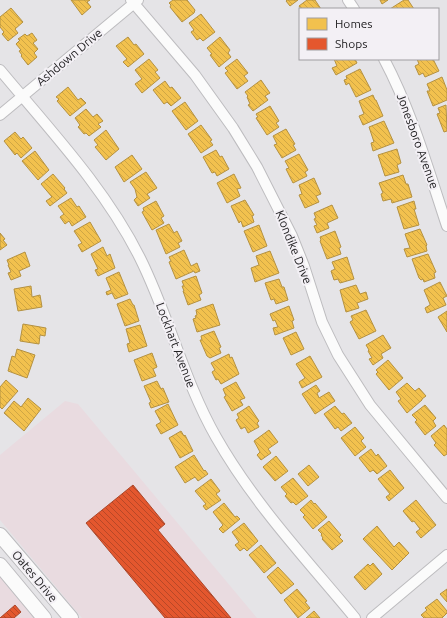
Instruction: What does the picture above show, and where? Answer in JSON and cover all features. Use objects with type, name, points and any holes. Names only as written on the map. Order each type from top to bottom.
[{"type":"main road","name":"Oates Drive","points":[[0,535],[71,618]]},
{"type":"main road","name":"Oates Drive","points":[[0,565],[44,618]]},
{"type":"main road","points":[[11,579],[27,566]]},
{"type":"street","name":"Ashdown Drive","points":[[0,115],[135,1]]},
{"type":"street","name":"Klondike Drive","points":[[135,1],[195,75],[233,128],[257,167],[292,236],[304,266],[322,322],[338,355],[354,382],[370,405],[447,498]]},
{"type":"street","name":"Jonesboro Avenue","points":[[385,60],[413,121],[447,226]]},
{"type":"street","name":"Lockhart Avenue","points":[[0,70],[89,178],[119,222],[140,258],[165,314],[179,357],[198,400],[216,437],[239,474],[259,503],[355,618]]},
{"type":"street","points":[[372,618],[447,555]]},
{"type":"shaded area","points":[[65,401],[78,404],[257,618],[82,618],[0,520],[0,455]]},
{"type":"shaded area","points":[[0,577],[34,618],[0,618]]},
{"type":"building: Homes","points":[[71,0],[90,0],[87,2],[91,7],[82,15]]},
{"type":"building: Homes","points":[[173,0],[187,0],[195,10],[194,13],[182,22],[170,7],[171,5],[169,3]]},
{"type":"building: Homes","points":[[298,0],[290,6],[286,1]]},
{"type":"building: Homes","points":[[307,0],[315,0],[320,8],[300,8],[299,6]]},
{"type":"building: Homes","points":[[380,0],[388,0],[382,4]]},
{"type":"building: Homes","points":[[404,0],[408,0],[413,8],[392,8]]},
{"type":"building: Homes","points":[[11,8],[23,22],[15,29],[18,33],[8,41],[2,34],[4,32],[0,27],[0,17]]},
{"type":"building: Homes","points":[[201,14],[215,32],[203,41],[200,38],[197,40],[191,32],[194,30],[189,23]]},
{"type":"building: Homes","points":[[32,33],[37,40],[33,43],[38,49],[34,53],[37,57],[28,65],[21,56],[22,55],[19,51],[21,50],[16,44],[20,40],[18,39],[25,34],[27,36]]},
{"type":"building: Homes","points":[[128,37],[144,54],[128,67],[123,62],[127,59],[116,46]]},
{"type":"building: Homes","points":[[220,37],[230,50],[228,53],[231,57],[219,67],[210,55],[212,54],[207,48]]},
{"type":"building: Homes","points":[[149,59],[158,70],[155,72],[160,78],[142,93],[135,84],[142,79],[135,70]]},
{"type":"building: Homes","points":[[237,59],[248,73],[244,76],[248,81],[237,89],[225,73],[228,71],[225,68]]},
{"type":"building: Homes","points":[[334,60],[356,60],[357,63],[336,75],[332,68],[337,66]]},
{"type":"building: Homes","points":[[417,60],[434,60],[439,71],[425,77],[423,73],[419,75],[415,66],[419,64]]},
{"type":"building: Homes","points":[[360,69],[371,90],[356,97],[349,83],[346,85],[344,80],[347,79],[346,76]]},
{"type":"building: Homes","points":[[442,77],[447,90],[447,100],[433,106],[427,91],[430,91],[427,84]]},
{"type":"building: Homes","points":[[261,80],[270,93],[265,96],[268,100],[253,111],[248,105],[250,104],[247,97],[248,96],[245,92]]},
{"type":"building: Homes","points":[[165,81],[181,98],[171,106],[167,102],[164,104],[153,90]]},
{"type":"building: Homes","points":[[68,87],[78,100],[81,98],[86,103],[70,116],[57,101],[59,99],[56,97]]},
{"type":"building: Homes","points":[[373,95],[383,116],[363,125],[359,116],[364,114],[359,101]]},
{"type":"building: Homes","points":[[185,102],[198,121],[186,130],[172,111]]},
{"type":"building: Homes","points":[[446,105],[447,131],[444,132],[437,114],[440,113],[438,108]]},
{"type":"building: Homes","points":[[270,106],[279,121],[276,123],[279,127],[267,135],[256,118],[258,117],[256,114]]},
{"type":"building: Homes","points":[[86,109],[93,117],[97,114],[103,121],[98,124],[101,127],[89,136],[86,133],[84,134],[78,127],[80,125],[75,118]]},
{"type":"building: Homes","points":[[384,121],[394,143],[373,151],[371,143],[374,142],[369,127]]},
{"type":"building: Homes","points":[[201,125],[212,140],[210,141],[213,145],[201,153],[188,134]]},
{"type":"building: Homes","points":[[286,129],[295,144],[293,145],[296,150],[282,158],[274,145],[277,144],[273,136]]},
{"type":"building: Homes","points":[[106,130],[119,149],[106,160],[95,147],[98,145],[94,140]]},
{"type":"building: Homes","points":[[15,132],[21,139],[23,137],[32,148],[21,158],[17,153],[15,155],[4,141]]},
{"type":"building: Homes","points":[[397,149],[401,163],[397,165],[399,172],[385,176],[378,155]]},
{"type":"building: Homes","points":[[216,150],[220,157],[222,156],[229,169],[217,176],[215,172],[212,173],[203,157]]},
{"type":"building: Homes","points":[[35,151],[49,170],[38,180],[22,161]]},
{"type":"building: Homes","points":[[299,154],[308,170],[305,172],[307,176],[293,183],[286,169],[289,168],[285,161]]},
{"type":"building: Homes","points":[[132,155],[142,169],[124,182],[115,167]]},
{"type":"building: Homes","points":[[146,172],[157,188],[147,194],[150,198],[138,206],[134,200],[137,197],[135,189],[130,182]]},
{"type":"building: Homes","points":[[53,174],[65,188],[64,189],[67,193],[50,206],[46,201],[52,197],[41,184]]},
{"type":"building: Homes","points":[[234,174],[241,188],[237,189],[240,196],[227,203],[217,183]]},
{"type":"building: Homes","points":[[403,175],[406,184],[408,184],[412,197],[392,203],[391,199],[383,201],[381,194],[383,193],[379,183]]},
{"type":"building: Homes","points":[[314,178],[321,194],[316,196],[319,202],[305,208],[299,195],[302,194],[299,185]]},
{"type":"building: Homes","points":[[71,198],[77,207],[79,206],[86,217],[72,226],[69,221],[65,224],[60,217],[64,214],[58,206]]},
{"type":"building: Homes","points":[[245,200],[254,215],[252,216],[254,222],[243,227],[241,221],[239,223],[231,206]]},
{"type":"building: Homes","points":[[156,201],[164,216],[161,218],[164,223],[152,230],[142,212],[144,211],[143,208]]},
{"type":"building: Homes","points":[[414,201],[416,209],[414,209],[419,225],[404,229],[397,207]]},
{"type":"building: Homes","points":[[332,205],[338,218],[327,223],[329,228],[317,233],[314,226],[317,225],[314,219],[316,218],[314,213]]},
{"type":"building: Homes","points":[[90,222],[101,241],[82,252],[78,245],[82,243],[74,231]]},
{"type":"building: Homes","points":[[169,224],[174,233],[177,231],[182,241],[178,243],[180,247],[166,254],[156,230]]},
{"type":"building: Homes","points":[[259,225],[267,246],[253,252],[244,231]]},
{"type":"building: Homes","points":[[420,229],[427,245],[427,251],[407,257],[404,249],[410,248],[405,234]]},
{"type":"building: Homes","points":[[335,231],[341,247],[339,248],[341,254],[327,259],[320,241],[320,237]]},
{"type":"building: Homes","points":[[0,233],[5,239],[3,240],[7,245],[0,250]]},
{"type":"building: Homes","points":[[103,247],[107,256],[110,254],[115,268],[98,276],[95,270],[98,269],[91,254]]},
{"type":"building: Homes","points":[[184,250],[191,266],[197,263],[200,271],[195,273],[194,271],[176,279],[169,262],[171,261],[169,257]]},
{"type":"building: Homes","points":[[270,251],[279,273],[255,282],[251,268],[259,265],[256,256]]},
{"type":"building: Homes","points":[[25,252],[30,266],[19,271],[21,276],[11,280],[8,273],[11,272],[7,260]]},
{"type":"building: Homes","points":[[428,254],[436,272],[434,273],[435,278],[424,282],[423,279],[421,280],[419,278],[412,259]]},
{"type":"building: Homes","points":[[347,257],[354,279],[340,283],[338,279],[334,280],[331,271],[335,269],[332,262]]},
{"type":"building: Homes","points":[[119,272],[128,294],[115,299],[112,293],[107,295],[106,292],[111,290],[106,278]]},
{"type":"building: Homes","points":[[196,276],[202,293],[199,295],[201,300],[188,305],[183,291],[182,286],[184,286],[182,281]]},
{"type":"building: Homes","points":[[279,279],[282,287],[284,287],[288,300],[276,304],[274,299],[271,300],[265,283]]},
{"type":"building: Homes","points":[[440,282],[447,296],[443,298],[446,305],[427,313],[425,308],[430,304],[424,290]]},
{"type":"building: Homes","points":[[356,285],[360,294],[366,292],[368,299],[357,303],[359,308],[346,312],[340,290]]},
{"type":"building: Homes","points":[[31,286],[32,297],[40,295],[42,307],[18,311],[14,289]]},
{"type":"building: Homes","points":[[130,299],[134,305],[139,321],[125,326],[117,304]]},
{"type":"building: Homes","points":[[213,304],[220,325],[197,332],[193,319],[196,318],[195,316],[197,315],[196,310]]},
{"type":"building: Homes","points":[[289,306],[294,320],[292,321],[294,328],[275,335],[273,328],[278,327],[270,314]]},
{"type":"building: Homes","points":[[366,310],[376,331],[359,339],[350,322],[353,320],[351,316]]},
{"type":"building: Homes","points":[[447,311],[447,332],[438,317]]},
{"type":"building: Homes","points":[[23,324],[46,328],[45,336],[40,335],[39,344],[20,341]]},
{"type":"building: Homes","points":[[140,325],[147,346],[129,352],[127,344],[130,343],[126,329]]},
{"type":"building: Homes","points":[[214,331],[221,347],[219,348],[221,353],[210,358],[207,356],[200,340],[202,340],[201,336]]},
{"type":"building: Homes","points":[[296,332],[304,349],[291,355],[283,338]]},
{"type":"building: Homes","points":[[383,335],[391,348],[381,354],[383,358],[373,365],[369,359],[372,358],[366,345]]},
{"type":"building: Homes","points":[[17,349],[35,355],[27,378],[8,371],[12,356],[15,357]]},
{"type":"building: Homes","points":[[152,353],[157,367],[153,369],[156,376],[142,381],[134,360]]},
{"type":"building: Homes","points":[[229,354],[230,358],[232,357],[239,374],[221,384],[218,379],[216,380],[212,372],[215,370],[211,363]]},
{"type":"building: Homes","points":[[310,356],[322,377],[302,388],[299,382],[305,378],[296,364]]},
{"type":"building: Homes","points":[[388,360],[403,378],[389,390],[376,374],[378,372],[376,370]]},
{"type":"building: Homes","points":[[6,380],[18,391],[2,409],[0,407],[0,387]]},
{"type":"building: Homes","points":[[157,381],[161,389],[163,388],[169,402],[151,408],[149,403],[151,402],[144,386]]},
{"type":"building: Homes","points":[[236,382],[245,398],[240,400],[243,405],[232,411],[224,397],[226,396],[223,389]]},
{"type":"building: Homes","points":[[407,383],[415,391],[419,388],[426,396],[407,413],[398,401],[401,399],[396,392]]},
{"type":"building: Homes","points":[[316,385],[320,391],[317,393],[319,398],[329,392],[335,401],[315,414],[302,394]]},
{"type":"building: Homes","points":[[28,398],[41,409],[24,431],[4,413],[14,401],[21,407]]},
{"type":"building: Homes","points":[[168,404],[178,425],[161,434],[156,425],[161,422],[155,411]]},
{"type":"building: Homes","points":[[425,405],[436,418],[433,421],[436,426],[425,435],[415,422],[417,420],[412,415]]},
{"type":"building: Homes","points":[[249,406],[259,421],[257,423],[259,427],[248,433],[245,427],[241,429],[236,420],[239,418],[237,414]]},
{"type":"building: Homes","points":[[335,406],[342,414],[344,413],[352,423],[341,431],[338,427],[335,429],[324,414]]},
{"type":"building: Homes","points":[[444,425],[447,429],[447,454],[444,456],[434,445],[436,443],[431,436]]},
{"type":"building: Homes","points":[[355,427],[364,438],[361,441],[366,447],[355,456],[341,438]]},
{"type":"building: Homes","points":[[269,430],[278,442],[268,449],[271,453],[261,460],[257,455],[260,452],[254,441]]},
{"type":"building: Homes","points":[[181,431],[184,436],[185,435],[193,451],[180,458],[169,438]]},
{"type":"building: Homes","points":[[371,449],[376,456],[378,454],[387,466],[377,474],[373,470],[370,472],[359,458]]},
{"type":"building: Homes","points":[[194,455],[204,471],[205,470],[208,474],[198,481],[195,477],[185,483],[175,467]]},
{"type":"building: Homes","points":[[276,456],[288,471],[275,481],[263,467]]},
{"type":"building: Homes","points":[[309,465],[319,477],[308,486],[298,474]]},
{"type":"building: Homes","points":[[390,470],[404,488],[389,501],[386,497],[390,494],[378,479]]},
{"type":"building: Homes","points":[[293,478],[308,496],[296,505],[293,502],[291,503],[285,496],[287,494],[281,487]]},
{"type":"building: Homes","points":[[211,479],[220,491],[216,494],[221,500],[206,510],[203,506],[206,504],[195,491]]},
{"type":"building: Homes","points":[[311,500],[327,517],[313,529],[303,517],[305,515],[300,510]]},
{"type":"building: Homes","points":[[416,500],[436,525],[421,538],[416,532],[420,529],[403,511]]},
{"type":"building: Homes","points":[[224,503],[235,517],[237,516],[240,519],[223,533],[219,529],[223,525],[213,512]]},
{"type":"building: Homes","points":[[329,521],[341,535],[339,537],[343,541],[332,550],[322,539],[322,534],[318,530]]},
{"type":"building: Homes","points":[[244,523],[258,541],[247,551],[244,548],[240,551],[235,545],[239,542],[232,532]]},
{"type":"building: Homes","points":[[377,526],[394,547],[399,542],[409,553],[392,570],[363,539]]},
{"type":"building: Homes","points":[[261,545],[276,563],[264,573],[249,555]]},
{"type":"building: Homes","points":[[373,563],[382,574],[365,590],[354,577],[368,564],[370,566]]},
{"type":"building: Homes","points":[[278,567],[294,584],[281,594],[267,577]]},
{"type":"building: Homes","points":[[297,589],[307,601],[305,602],[310,608],[298,618],[284,600]]},
{"type":"building: Homes","points":[[447,589],[447,602],[440,594]]},
{"type":"building: Homes","points":[[437,599],[447,613],[442,618],[424,618],[421,615],[427,610],[425,608]]},
{"type":"building: Homes","points":[[314,611],[320,618],[306,618]]},
{"type":"building: Shops","points":[[133,485],[165,524],[158,530],[231,618],[165,618],[86,523]]},
{"type":"building: Shops","points":[[15,605],[21,612],[14,618],[0,618]]}]
